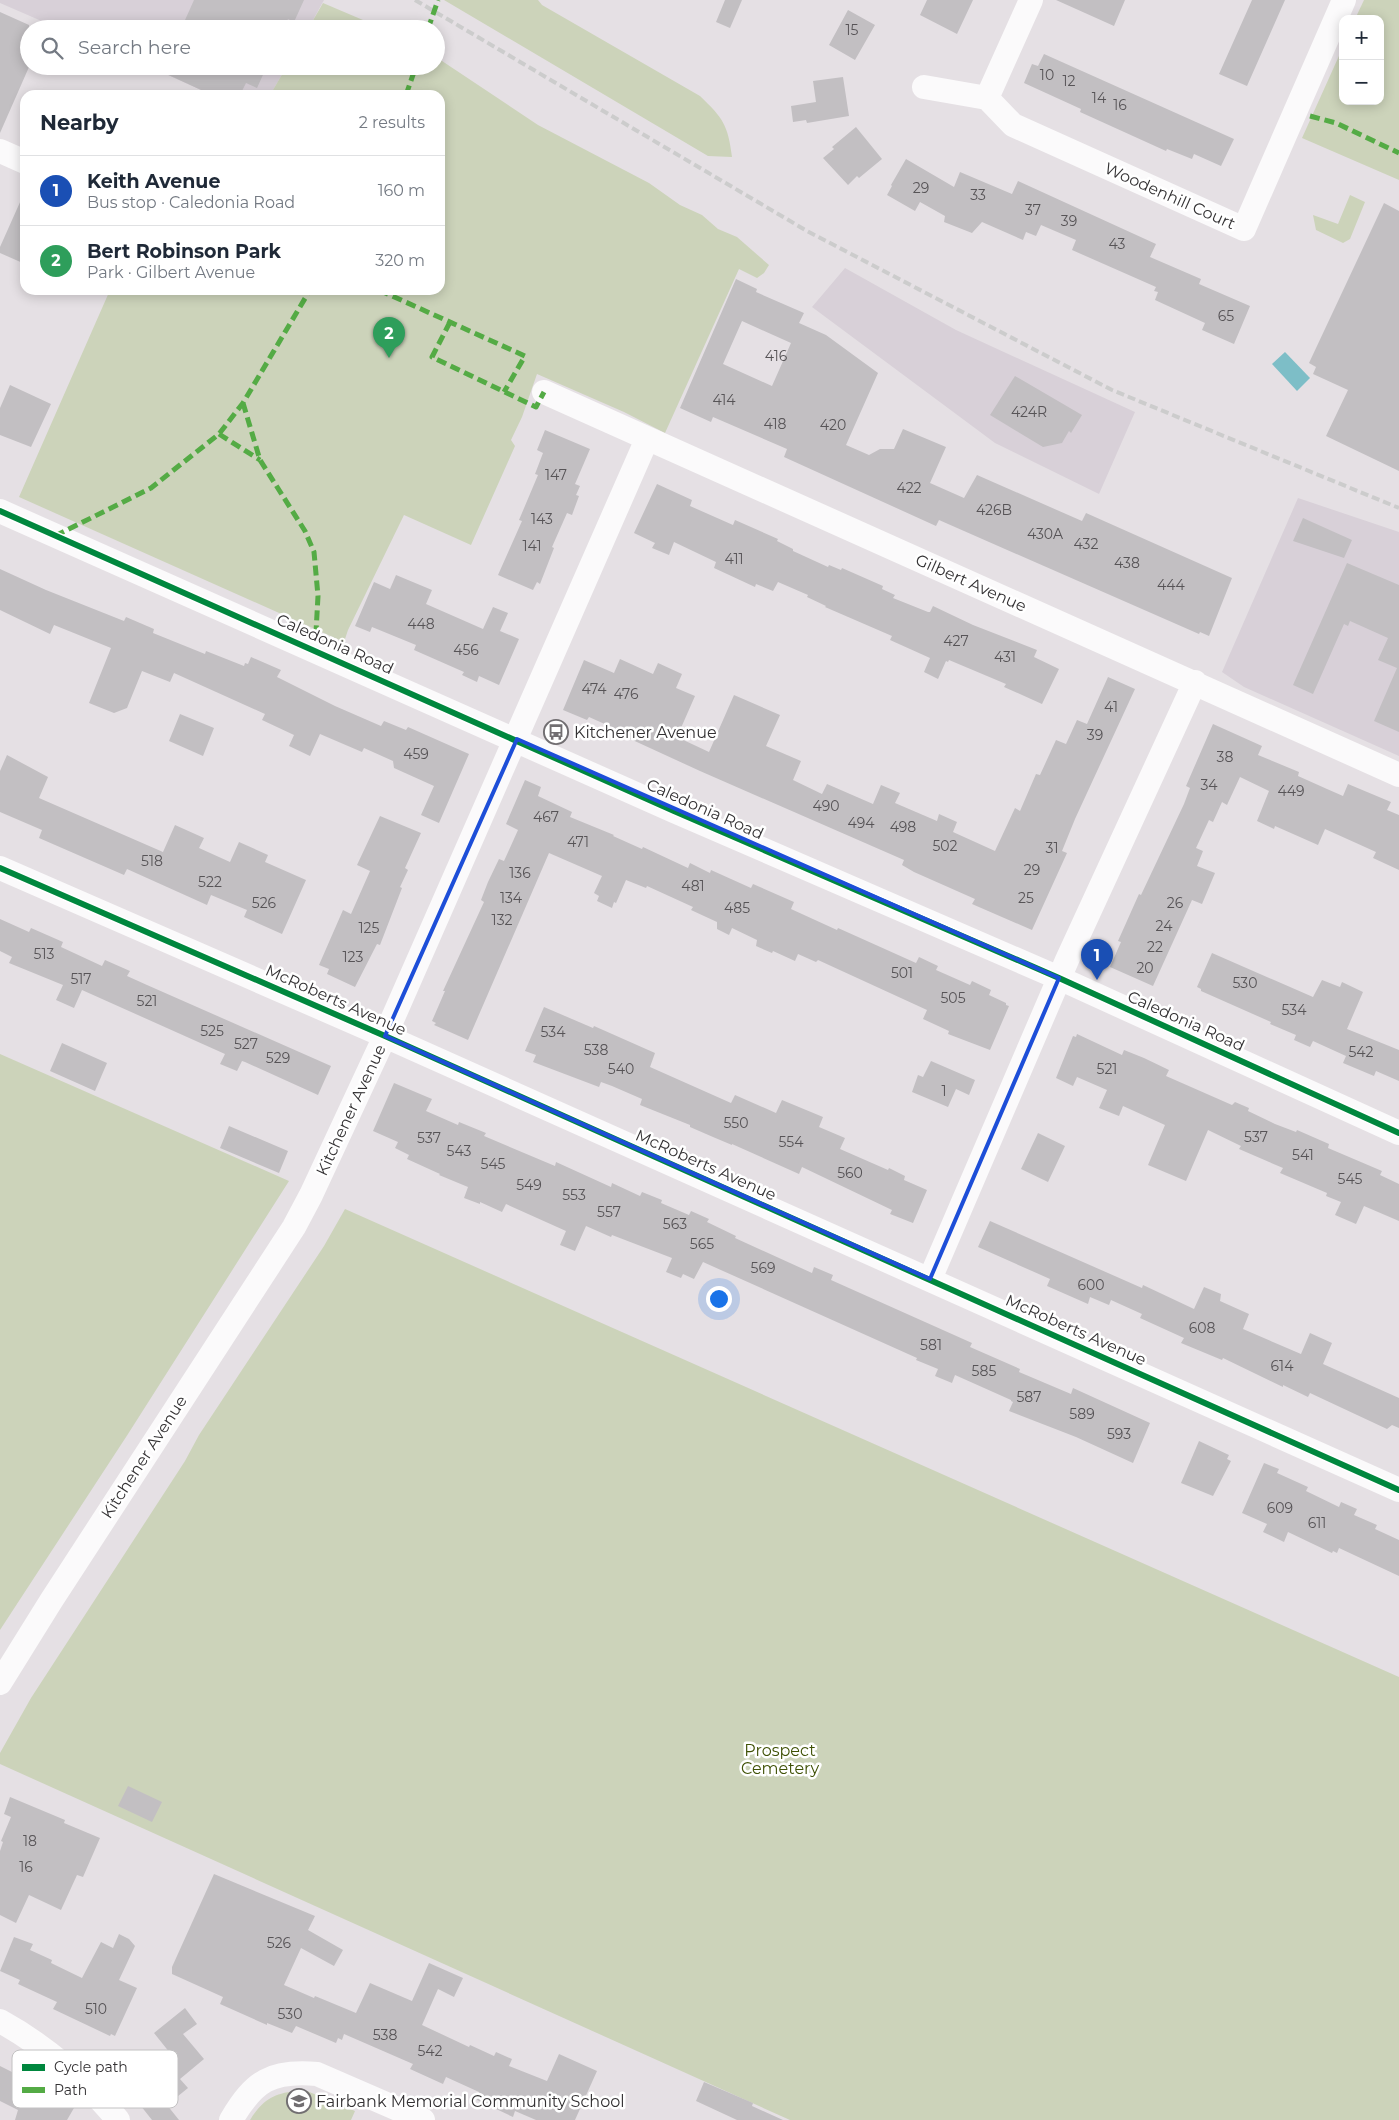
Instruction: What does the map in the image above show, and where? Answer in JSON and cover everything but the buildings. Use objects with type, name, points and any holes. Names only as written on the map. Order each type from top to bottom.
[{"type":"street","points":[[924,87],[987,98],[1031,0]]},
{"type":"street","name":"Woodenhill Court","points":[[987,98],[1013,125],[1244,228],[1344,0]]},
{"type":"street","points":[[0,151],[20,160]]},
{"type":"street","name":"Gilbert Avenue","points":[[544,392],[647,440],[1195,682],[1399,775]]},
{"type":"street","name":"Kitchener Avenue","points":[[0,1683],[51,1601],[294,1227],[311,1195],[385,1036],[647,440]]},
{"type":"street","name":"Caledonia Road","points":[[0,511],[517,739],[674,811],[1059,978],[1399,1133]]},
{"type":"street","points":[[930,1279],[1059,978],[1195,682]]},
{"type":"street","name":"McRoberts Avenue","points":[[0,868],[385,1036],[1399,1490]]},
{"type":"street","points":[[0,2021],[15,2029],[42,2050]]},
{"type":"street","points":[[231,2120],[243,2100],[257,2086],[276,2077],[301,2072],[317,2074],[423,2120]]},
{"type":"street","points":[[107,2108],[118,2120]]},
{"type":"highlighted area","points":[[517,739],[1059,978],[930,1279],[385,1036]]},
{"type":"shaded area","points":[[0,0],[324,0],[313,20],[39,20],[0,3]]},
{"type":"shaded area","points":[[168,75],[282,75],[273,90],[201,90]]},
{"type":"shaded area","points":[[845,268],[956,330],[1135,412],[1099,494],[995,443],[812,307]]},
{"type":"shaded area","points":[[1298,498],[1399,532],[1399,756],[1244,687],[1222,672]]},
{"type":"green space","points":[[444,0],[538,0],[542,5],[700,96],[714,110],[723,123],[729,137],[732,157],[708,156]]},
{"type":"green space","points":[[1364,0],[1399,0],[1399,180],[1302,138],[1339,56],[1339,105],[1384,105],[1384,15],[1357,15]]},
{"type":"green space","points":[[323,3],[363,20],[313,20]]},
{"type":"green space","points":[[445,63],[538,125],[649,183],[680,205],[702,215],[718,229],[737,237],[769,265],[764,273],[757,278],[739,269],[665,433],[624,412],[537,374],[522,417],[511,440],[515,446],[471,545],[404,515],[348,630],[344,642],[19,497],[108,295],[445,295],[445,90],[273,90],[282,75],[445,75]]},
{"type":"green space","points":[[1350,195],[1365,202],[1350,239],[1343,243],[1316,230],[1313,215],[1338,224]]},
{"type":"green space","points":[[0,1054],[289,1181],[128,1434],[0,1630]]},
{"type":"green space","name":"Prospect Cemetery","points":[[345,1209],[1399,1677],[1399,2120],[790,2120],[0,1764],[0,1753],[31,1698],[185,1461],[199,1435],[324,1246]]},
{"type":"green space","name":"Fairbank Memorial Community School","points":[[295,2091],[307,2091],[355,2111],[351,2120],[250,2120],[263,2103],[274,2096]]},
{"type":"water","points":[[1285,352],[1310,378],[1297,391],[1272,364]]},
{"type":"railway","points":[[415,0],[807,231],[1112,390],[1399,508]]},
{"type":"marked path","points":[[431,20],[438,0]]},
{"type":"marked path","points":[[408,90],[413,75]]},
{"type":"marked path","points":[[1310,116],[1336,123],[1399,153]]},
{"type":"marked path","points":[[55,536],[151,488],[219,434],[243,403],[307,295]]},
{"type":"marked path","points":[[390,295],[525,356],[504,392]]},
{"type":"marked path","points":[[450,322],[432,357],[536,407],[544,392]]},
{"type":"marked path","points":[[243,403],[260,460],[305,531],[314,552],[318,596],[316,632]]},
{"type":"marked path","points":[[219,434],[260,460]]},
{"type":"cycle path","points":[[0,511],[674,811],[1059,978],[1399,1133]]},
{"type":"cycle path","points":[[0,868],[385,1036],[1399,1490]]},
{"type":"place","name":"Bert Robinson Park","points":[[389,358]]},
{"type":"place","name":"Kitchener Avenue","points":[[556,732]]},
{"type":"place","name":"Keith Avenue","points":[[1097,980]]},
{"type":"place","name":"Fairbank Memorial Community School","points":[[299,2101]]}]
